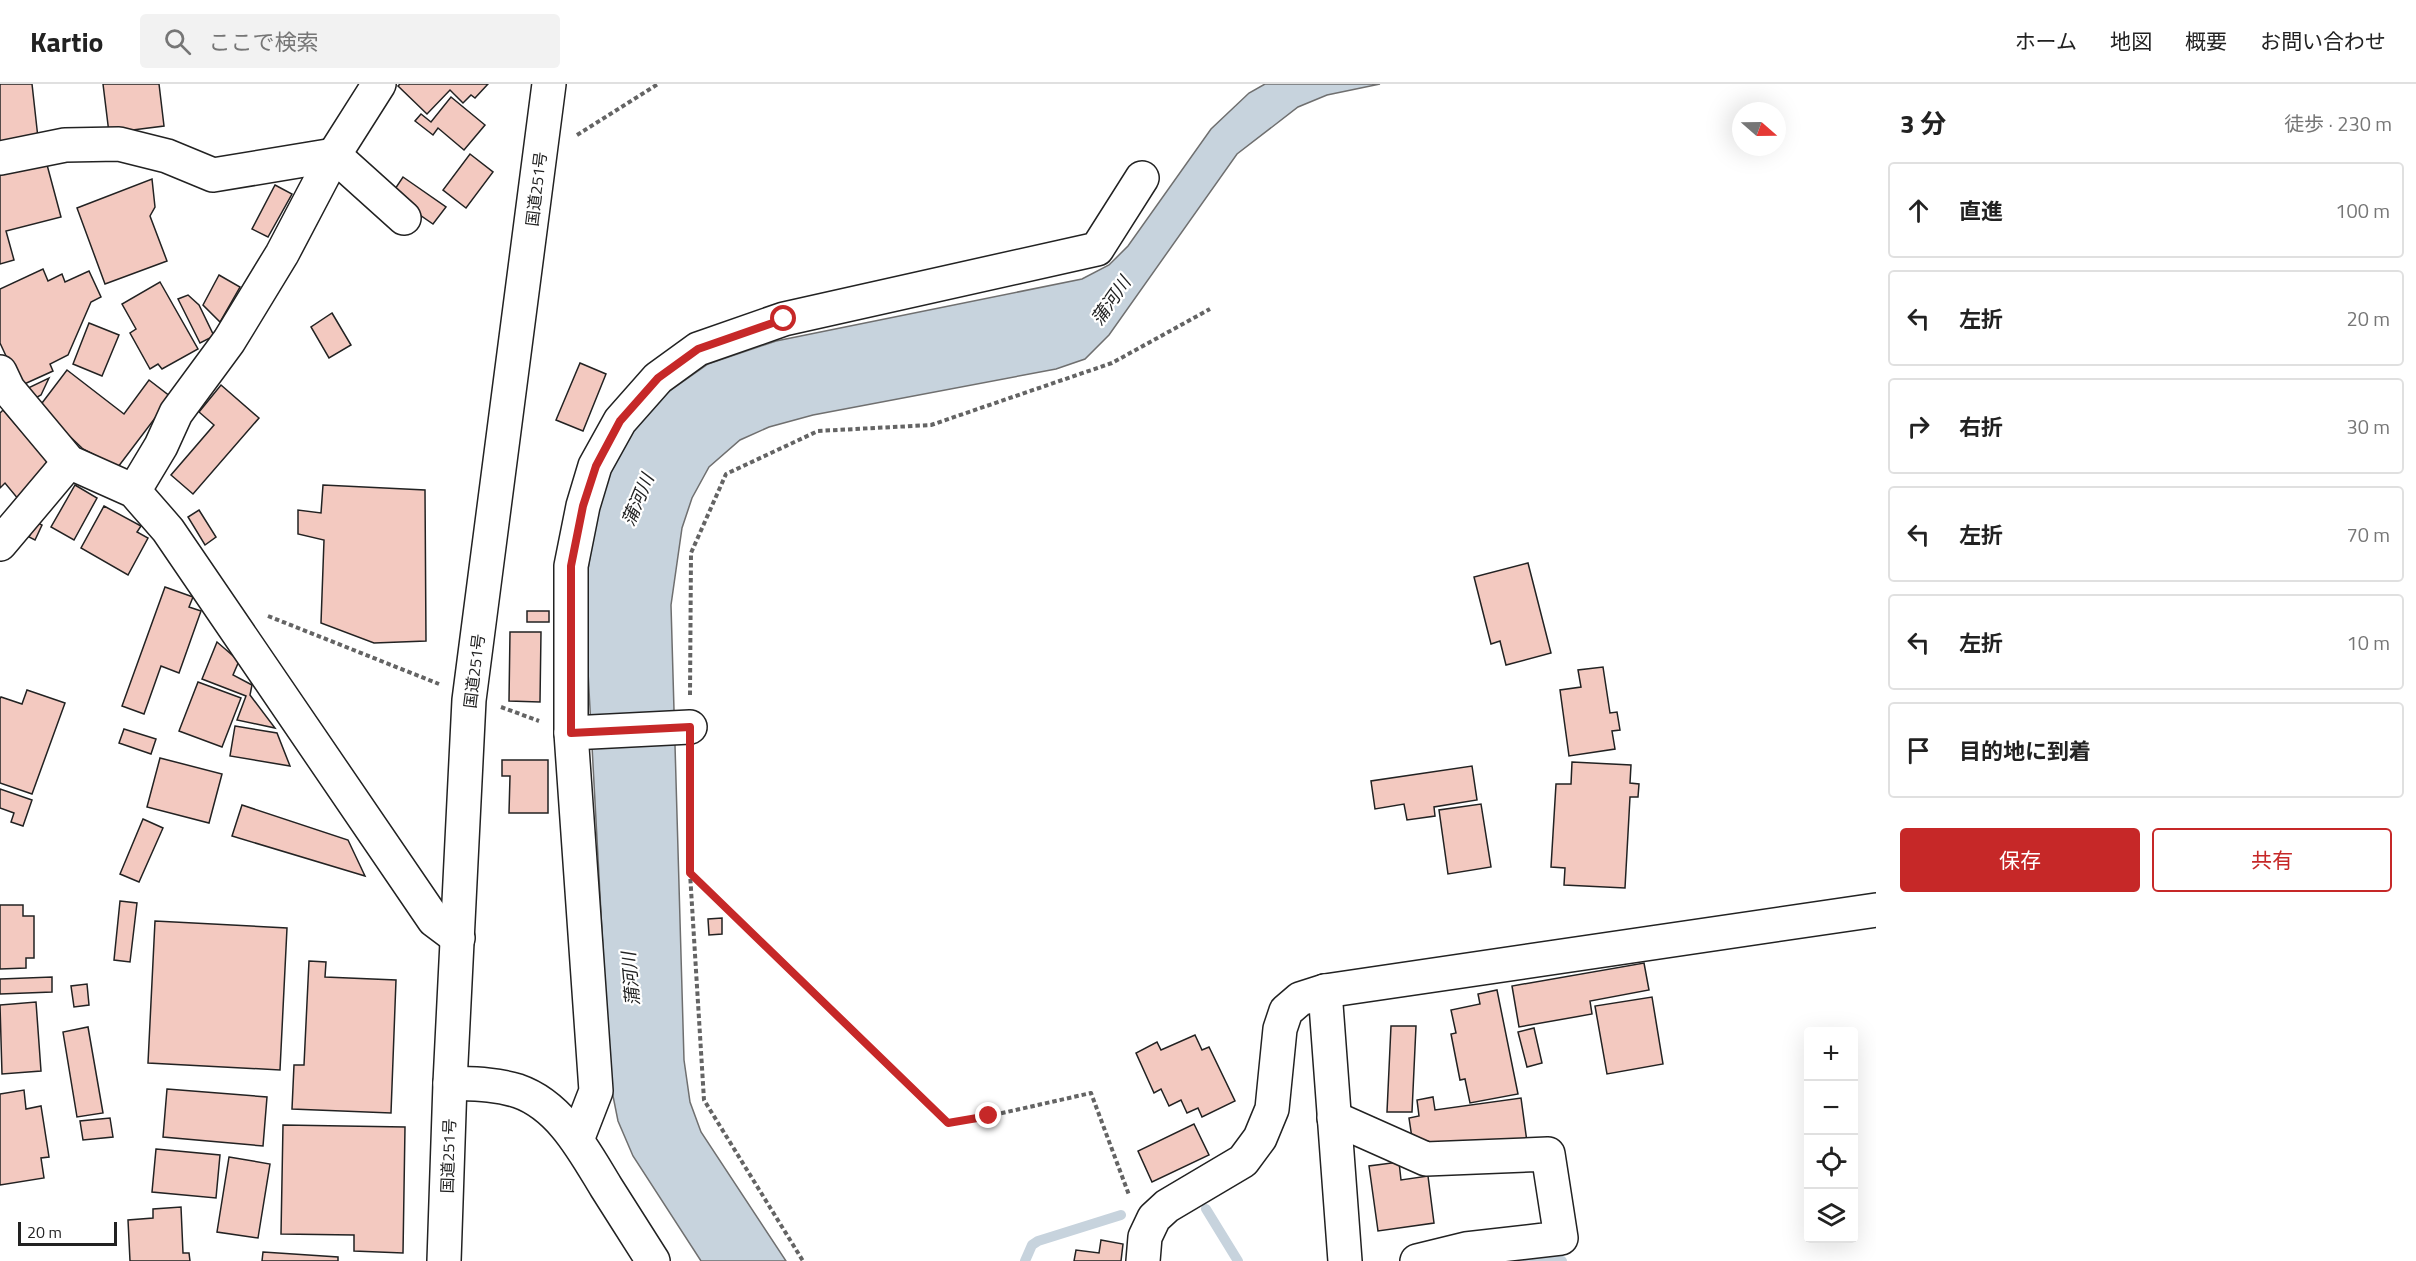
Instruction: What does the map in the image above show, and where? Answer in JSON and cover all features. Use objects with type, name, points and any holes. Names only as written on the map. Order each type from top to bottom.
[{"type":"main road","points":[[134,491],[161,446],[176,413],[229,341],[282,254],[334,155],[379,84]]},
{"type":"main road","name":"国道251号","points":[[444,1261],[450,1083],[469,700],[549,84]]},
{"type":"main road","points":[[0,158],[65,145],[119,144],[166,156],[213,175],[334,155]]},
{"type":"main road","points":[[334,155],[404,218]]},
{"type":"main road","points":[[577,1140],[596,1091],[575,733],[571,566],[583,506],[596,466],[620,421],[658,378],[698,349],[784,319],[1097,249],[1142,178]]},
{"type":"main road","points":[[0,372],[8,389],[69,462],[134,491],[168,530],[434,920],[458,938]]},
{"type":"main road","points":[[0,544],[69,462]]},
{"type":"main road","points":[[575,733],[684,727]]},
{"type":"main road","points":[[1144,1249],[1154,1218],[1167,1206],[1243,1161],[1260,1138],[1272,1109],[1280,1029],[1286,1011],[1300,999],[1325,991],[1562,958],[1876,910]]},
{"type":"main road","points":[[1325,991],[1345,1261]]},
{"type":"main road","points":[[450,1083],[494,1085],[520,1092],[540,1102],[577,1140],[653,1261]]},
{"type":"main road","points":[[1334,1118],[1426,1159],[1548,1154],[1561,1238],[1466,1249],[1417,1261]]},
{"type":"path","points":[[542,142],[565,142],[658,84]]},
{"type":"path","points":[[803,1261],[704,1100],[690,873],[684,727],[691,553],[726,474],[818,431],[931,425],[1112,363],[1210,309]]},
{"type":"path","points":[[261,613],[448,687]]},
{"type":"path","points":[[501,707],[530,718]]},
{"type":"path","points":[[690,873],[948,1123],[1091,1093],[1144,1249]]},
{"type":"water","name":"蒲河川","points":[[1265,84],[1380,84],[1327,95],[1298,107],[1237,154],[1109,335],[1085,359],[1056,369],[813,415],[769,427],[740,440],[709,467],[692,498],[682,528],[671,605],[684,1060],[690,1102],[701,1132],[786,1261],[701,1261],[633,1156],[618,1121],[610,1081],[584,597],[596,515],[609,472],[630,431],[664,395],[708,364],[776,341],[1082,279],[1109,265],[1128,246],[1211,129],[1249,93]]},
{"type":"building","points":[[0,84],[32,84],[38,138],[0,142]]},
{"type":"building","points":[[103,84],[159,84],[164,126],[109,133]]},
{"type":"building","points":[[400,84],[488,84],[475,98],[471,95],[463,103],[450,90],[427,114],[398,86]]},
{"type":"building","points":[[451,97],[485,125],[464,150],[438,128],[433,135],[415,121],[421,114],[431,122]]},
{"type":"building","points":[[470,154],[493,172],[466,208],[443,190]]},
{"type":"building","points":[[46,161],[61,217],[6,231],[14,260],[0,264],[0,173]]},
{"type":"building","points":[[403,177],[446,207],[433,224],[391,195]]},
{"type":"building","points":[[152,179],[155,207],[150,216],[167,261],[105,284],[77,208]]},
{"type":"building","points":[[275,185],[292,194],[268,237],[252,229]]},
{"type":"building","points":[[43,269],[48,281],[62,274],[65,282],[89,271],[101,297],[91,302],[68,355],[50,364],[53,371],[20,386],[0,343],[0,289]]},
{"type":"building","points":[[219,275],[240,287],[220,322],[203,305]]},
{"type":"building","points":[[160,282],[198,349],[162,369],[158,364],[150,369],[130,333],[136,329],[122,304]]},
{"type":"building","points":[[188,295],[199,305],[214,336],[200,343],[178,299]]},
{"type":"building","points":[[332,313],[351,345],[329,358],[311,327]]},
{"type":"building","points":[[89,323],[119,335],[102,376],[73,364]]},
{"type":"building","points":[[580,363],[606,374],[583,431],[556,420]]},
{"type":"building","points":[[67,370],[124,414],[149,380],[171,397],[118,467],[83,449],[39,407]]},
{"type":"building","points":[[49,378],[41,395],[32,400],[26,389]]},
{"type":"building","points":[[221,385],[259,418],[193,494],[171,475],[214,425],[199,412]]},
{"type":"building","points":[[3,410],[54,469],[19,500],[5,483],[0,488],[0,413]]},
{"type":"building","points":[[75,485],[97,498],[74,540],[51,527]]},
{"type":"building","points":[[323,485],[425,490],[426,641],[374,643],[321,623],[324,540],[298,534],[298,510],[321,513]]},
{"type":"building","points":[[104,506],[141,526],[137,532],[148,538],[128,575],[81,548]]},
{"type":"building","points":[[199,510],[216,537],[205,545],[188,517]]},
{"type":"building","points":[[36,522],[42,525],[35,540],[29,537]]},
{"type":"building","points":[[1528,563],[1551,653],[1506,665],[1500,641],[1491,644],[1474,577]]},
{"type":"building","points":[[165,587],[193,597],[189,607],[201,611],[179,673],[161,666],[144,714],[122,706]]},
{"type":"building","points":[[527,611],[549,611],[549,622],[527,622]]},
{"type":"building","points":[[510,632],[541,632],[540,702],[509,701]]},
{"type":"building","points":[[217,642],[239,661],[233,675],[252,685],[250,695],[275,728],[237,720],[246,696],[202,679]]},
{"type":"building","points":[[1603,667],[1610,713],[1617,712],[1620,730],[1612,731],[1615,749],[1569,756],[1560,690],[1581,687],[1578,670]]},
{"type":"building","points":[[198,682],[241,698],[222,747],[179,731]]},
{"type":"building","points":[[27,690],[65,703],[32,794],[0,783],[0,699],[1,697],[22,704]]},
{"type":"building","points":[[235,726],[277,733],[290,766],[230,756]]},
{"type":"building","points":[[124,729],[156,739],[151,754],[119,743]]},
{"type":"building","points":[[160,758],[222,774],[209,823],[147,807]]},
{"type":"building","points":[[502,760],[548,760],[548,813],[509,813],[510,776],[502,776]]},
{"type":"building","points":[[1572,762],[1631,765],[1630,783],[1639,784],[1638,797],[1630,797],[1625,888],[1564,885],[1565,868],[1551,867],[1556,784],[1571,784]]},
{"type":"building","points":[[1472,766],[1477,800],[1434,807],[1435,816],[1407,820],[1404,804],[1375,809],[1371,781]]},
{"type":"building","points":[[0,789],[32,800],[23,826],[11,822],[14,813],[0,808]]},
{"type":"building","points":[[1481,804],[1491,867],[1448,874],[1439,810]]},
{"type":"building","points":[[242,805],[348,840],[365,876],[232,836]]},
{"type":"building","points":[[143,819],[163,828],[139,882],[120,874]]},
{"type":"building","points":[[120,901],[137,903],[130,962],[114,960]]},
{"type":"building","points":[[0,905],[23,905],[23,916],[34,916],[34,958],[26,958],[26,968],[0,969]]},
{"type":"building","points":[[722,918],[722,934],[709,935],[708,919]]},
{"type":"building","points":[[155,921],[287,928],[280,1070],[148,1063]]},
{"type":"building","points":[[309,961],[326,962],[325,977],[396,980],[391,1113],[292,1109],[294,1065],[304,1065]]},
{"type":"building","points":[[1644,963],[1649,990],[1590,1001],[1592,1014],[1519,1027],[1512,986]]},
{"type":"building","points":[[52,977],[52,992],[0,994],[0,979]]},
{"type":"building","points":[[87,984],[89,1005],[74,1007],[71,986]]},
{"type":"building","points":[[1497,990],[1518,1094],[1470,1103],[1465,1079],[1460,1080],[1451,1034],[1456,1033],[1451,1010],[1480,1004],[1478,994]]},
{"type":"building","points":[[1652,997],[1663,1064],[1607,1074],[1595,1006]]},
{"type":"building","points":[[36,1002],[41,1071],[2,1074],[0,1005]]},
{"type":"building","points":[[1391,1026],[1416,1026],[1412,1112],[1387,1112]]},
{"type":"building","points":[[88,1027],[103,1113],[77,1117],[63,1032]]},
{"type":"building","points":[[1534,1028],[1542,1063],[1527,1067],[1518,1032]]},
{"type":"building","points":[[1195,1035],[1202,1050],[1209,1047],[1235,1101],[1202,1117],[1198,1108],[1187,1113],[1181,1100],[1169,1106],[1161,1089],[1154,1093],[1136,1053],[1157,1042],[1161,1050]]},
{"type":"building","points":[[167,1089],[267,1097],[263,1146],[163,1137]]},
{"type":"building","points":[[24,1090],[26,1109],[41,1106],[49,1157],[41,1158],[44,1178],[0,1185],[0,1094]]},
{"type":"building","points":[[1433,1097],[1435,1110],[1521,1098],[1527,1142],[1446,1153],[1412,1138],[1409,1118],[1419,1116],[1417,1100]]},
{"type":"building","points":[[110,1118],[113,1137],[83,1140],[80,1121]]},
{"type":"building","points":[[1194,1124],[1209,1155],[1152,1182],[1138,1151]]},
{"type":"building","points":[[283,1125],[405,1127],[403,1253],[354,1251],[354,1235],[281,1234]]},
{"type":"building","points":[[156,1149],[220,1155],[216,1198],[152,1192]]},
{"type":"building","points":[[229,1157],[270,1164],[258,1238],[217,1232]]},
{"type":"building","points":[[1399,1162],[1401,1180],[1428,1176],[1434,1223],[1378,1231],[1369,1166]]},
{"type":"building","points":[[181,1207],[183,1253],[189,1253],[190,1261],[130,1261],[128,1220],[153,1218],[153,1209]]},
{"type":"building","points":[[1101,1240],[1123,1244],[1121,1261],[1074,1261],[1076,1250],[1099,1253]]},
{"type":"building","points":[[263,1252],[338,1257],[338,1261],[262,1261]]},
{"type":"waterway","points":[[1206,1209],[1238,1261]]},
{"type":"waterway","points":[[1025,1261],[1032,1245],[1038,1241],[1121,1215]]},
{"type":"waterway","points":[[1521,1259],[1530,1257],[1562,1261]]},
{"type":"route","points":[[784,319],[698,349],[658,378],[620,421],[596,466],[583,506],[571,566],[571,733],[690,727],[690,873],[948,1123],[989,1116]]}]
